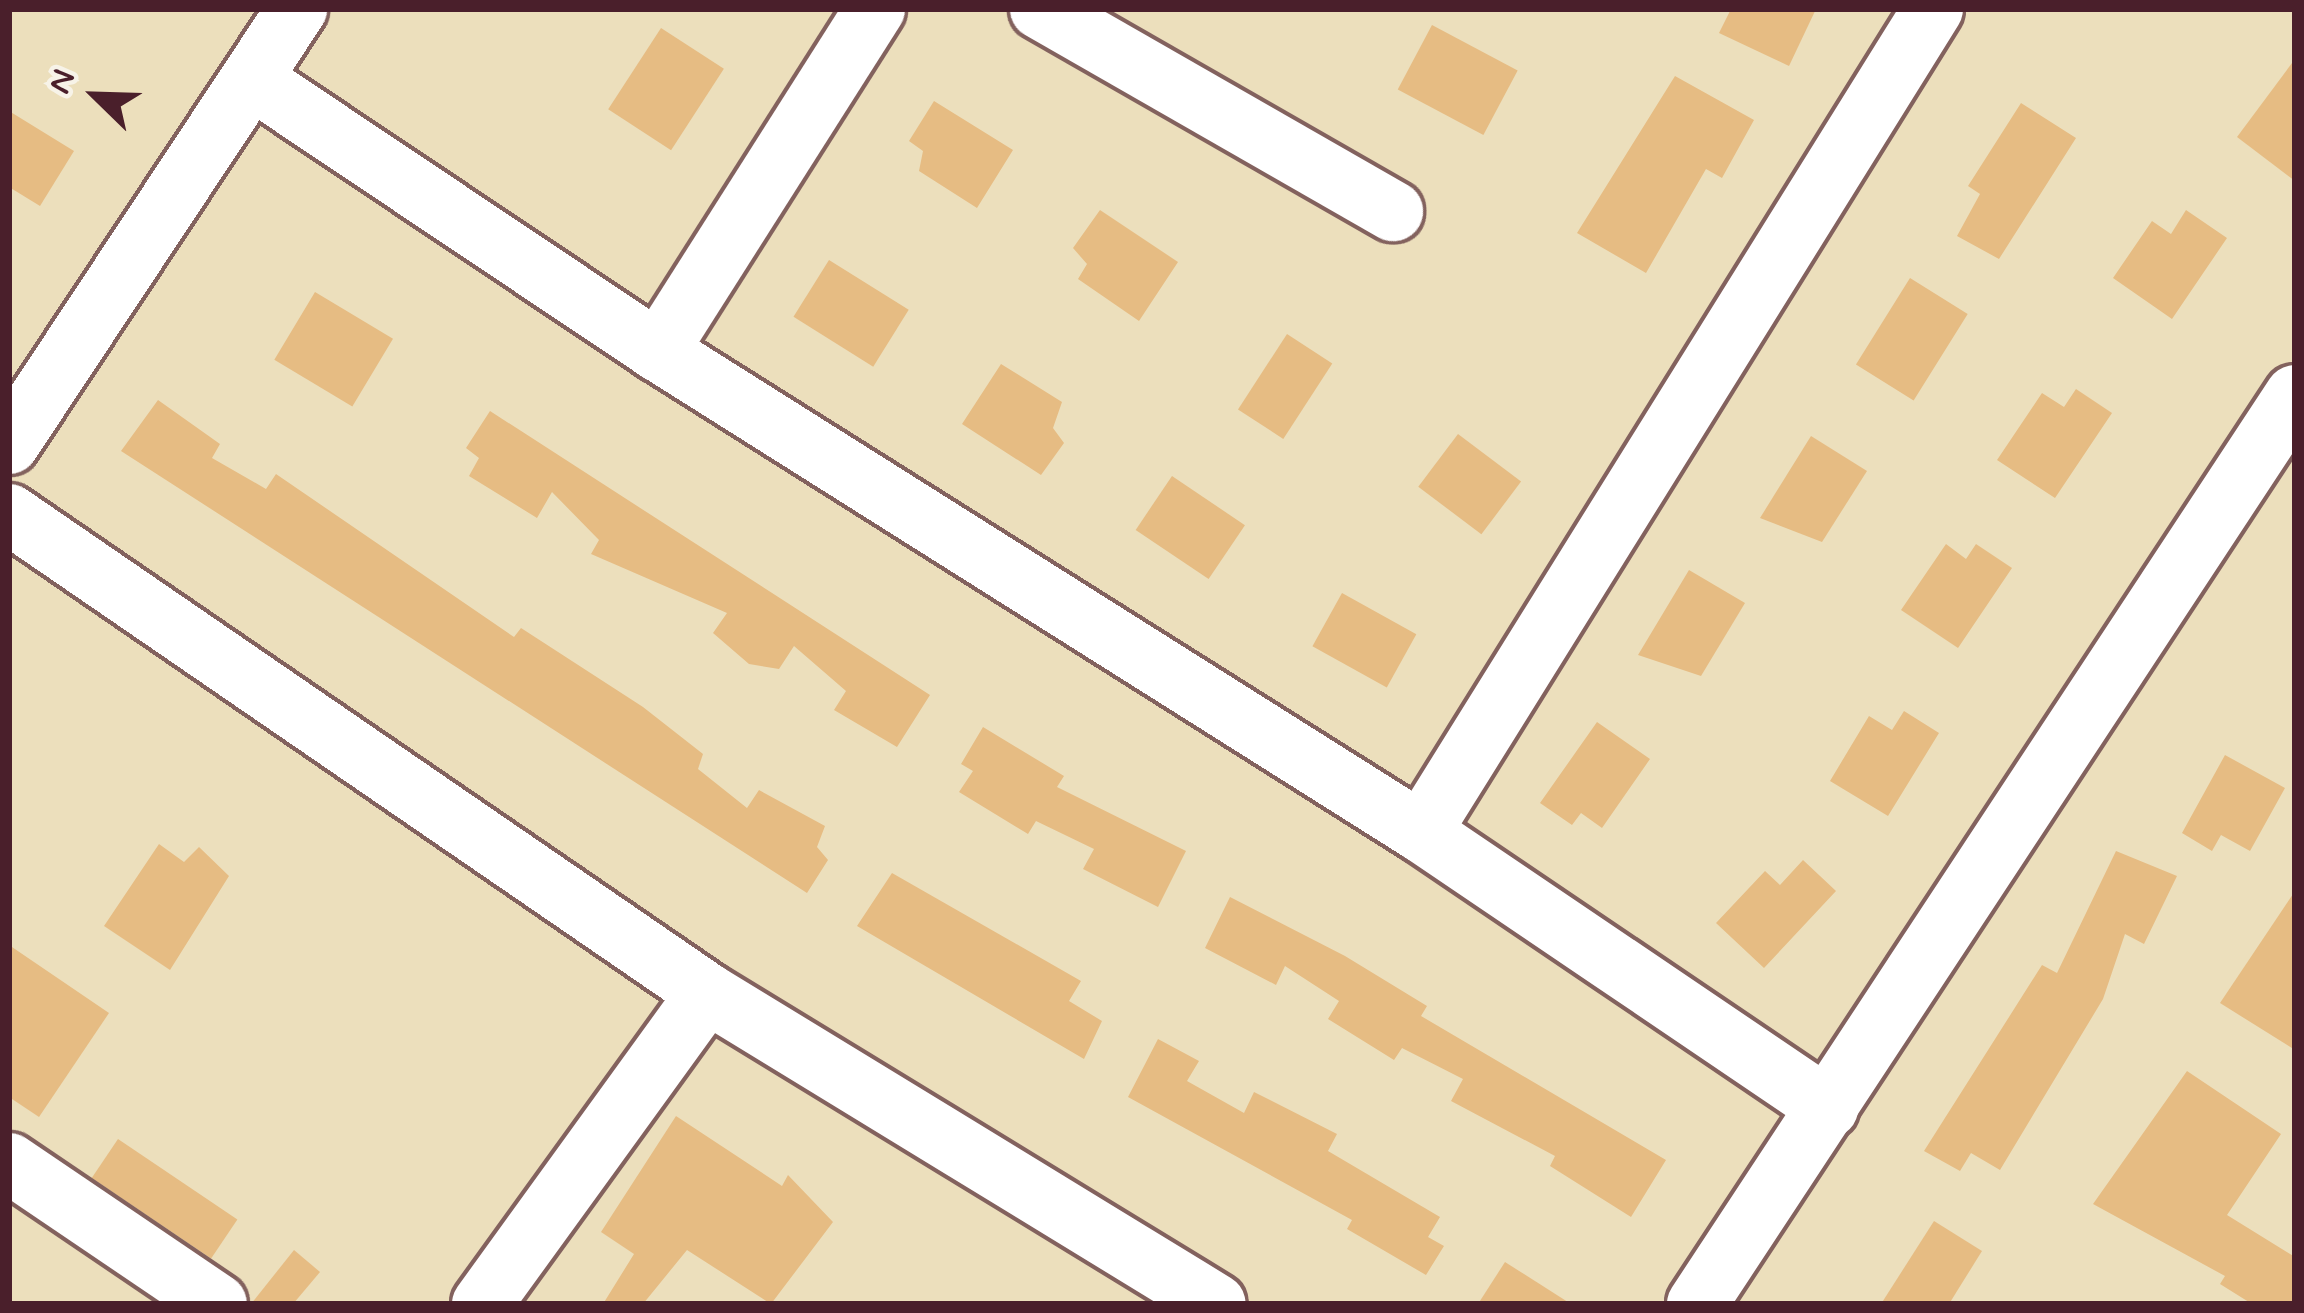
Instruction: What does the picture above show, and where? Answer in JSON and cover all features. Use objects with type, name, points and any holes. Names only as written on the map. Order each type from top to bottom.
[{"type":"street","points":[[9,444],[297,9]]},
{"type":"street","points":[[658,351],[875,9]]},
{"type":"street","points":[[1040,9],[1393,211]]},
{"type":"street","points":[[1421,832],[1933,9]]},
{"type":"street","points":[[253,80],[658,351],[1421,832],[1828,1108]]},
{"type":"street","points":[[1697,1304],[2295,395]]},
{"type":"street","points":[[9,514],[707,994],[1216,1304]]},
{"type":"street","points":[[482,1304],[707,994]]},
{"type":"street","points":[[9,1163],[217,1304]]},
{"type":"building","points":[[1731,9],[1816,9],[1789,66],[1719,33]]},
{"type":"building","points":[[1432,25],[1518,71],[1483,135],[1398,89]]},
{"type":"building","points":[[661,28],[724,69],[671,150],[608,109]]},
{"type":"building","points":[[2295,59],[2295,181],[2237,137]]},
{"type":"building","points":[[1675,76],[1754,120],[1722,178],[1706,169],[1646,273],[1577,233]]},
{"type":"building","points":[[934,101],[1013,150],[977,208],[919,171],[923,151],[909,141]]},
{"type":"building","points":[[2021,103],[2076,138],[1999,259],[1957,236],[1980,194],[1968,186]]},
{"type":"building","points":[[9,111],[74,151],[40,206],[9,187]]},
{"type":"building","points":[[1100,210],[1178,262],[1139,321],[1078,279],[1087,264],[1073,248]]},
{"type":"building","points":[[2186,210],[2227,238],[2172,319],[2113,278],[2152,221],[2171,234]]},
{"type":"building","points":[[829,260],[909,310],[873,367],[793,317]]},
{"type":"building","points":[[1910,278],[1968,314],[1914,401],[1856,365]]},
{"type":"building","points":[[315,292],[393,339],[352,407],[274,360]]},
{"type":"building","points":[[1287,334],[1332,363],[1283,439],[1238,409]]},
{"type":"building","points":[[1001,364],[1062,402],[1053,428],[1064,443],[1041,475],[962,424]]},
{"type":"building","points":[[2076,389],[2112,413],[2055,498],[1997,460],[2042,393],[2064,407]]},
{"type":"building","points":[[158,400],[220,444],[212,458],[266,489],[276,474],[514,637],[521,628],[643,707],[703,754],[698,769],[747,808],[759,790],[825,826],[817,847],[828,860],[807,893],[121,451]]},
{"type":"building","points":[[490,411],[930,695],[897,747],[834,710],[846,691],[794,646],[779,669],[749,664],[713,633],[727,613],[591,554],[599,540],[552,492],[537,518],[469,476],[479,458],[466,448]]},
{"type":"building","points":[[1458,434],[1521,482],[1481,534],[1418,487]]},
{"type":"building","points":[[1811,436],[1867,471],[1822,542],[1760,518]]},
{"type":"building","points":[[1172,476],[1245,525],[1209,579],[1136,530]]},
{"type":"building","points":[[1946,544],[1966,559],[1976,544],[2012,568],[1958,648],[1901,610]]},
{"type":"building","points":[[1689,570],[1745,603],[1701,676],[1638,655]]},
{"type":"building","points":[[1342,593],[1416,634],[1387,688],[1312,646]]},
{"type":"building","points":[[1904,711],[1939,733],[1888,816],[1830,781],[1869,716],[1892,730]]},
{"type":"building","points":[[1597,722],[1650,759],[1602,828],[1581,813],[1572,825],[1540,803]]},
{"type":"building","points":[[983,727],[1064,776],[1057,787],[1186,851],[1158,907],[1083,869],[1094,849],[1036,821],[1028,834],[959,792],[973,771],[961,764]]},
{"type":"building","points":[[2225,755],[2285,788],[2250,851],[2221,835],[2212,851],[2182,833]]},
{"type":"building","points":[[159,844],[184,862],[199,847],[229,876],[170,970],[104,926]]},
{"type":"building","points":[[2116,851],[2177,876],[2144,944],[2125,934],[2103,999],[2000,1170],[1971,1153],[1960,1171],[1924,1151],[2042,965],[2057,973]]},
{"type":"building","points":[[1803,860],[1836,891],[1764,968],[1716,923],[1765,871],[1780,885]]},
{"type":"building","points":[[892,873],[1081,981],[1069,1001],[1102,1021],[1084,1059],[857,926]]},
{"type":"building","points":[[2295,891],[2295,1050],[2220,1003]]},
{"type":"building","points":[[1230,897],[1345,956],[1427,1006],[1421,1016],[1666,1160],[1631,1217],[1550,1166],[1555,1156],[1451,1101],[1463,1079],[1402,1048],[1394,1060],[1328,1019],[1339,1001],[1285,966],[1276,985],[1205,948]]},
{"type":"building","points":[[9,945],[109,1013],[39,1117],[9,1097]]},
{"type":"building","points":[[1158,1039],[1199,1061],[1187,1081],[1244,1113],[1254,1092],[1337,1134],[1328,1151],[1440,1217],[1428,1237],[1444,1246],[1426,1275],[1347,1229],[1352,1220],[1128,1097]]},
{"type":"building","points":[[2187,1071],[2281,1134],[2227,1215],[2295,1257],[2295,1304],[2252,1304],[2220,1284],[2225,1276],[2093,1204]]},
{"type":"building","points":[[676,1116],[782,1186],[788,1175],[833,1222],[771,1304],[687,1250],[643,1304],[603,1304],[634,1254],[601,1232]]},
{"type":"building","points":[[118,1139],[237,1220],[211,1258],[92,1178]]},
{"type":"building","points":[[1934,1221],[1982,1251],[1949,1304],[1881,1304]]},
{"type":"building","points":[[294,1250],[320,1272],[293,1304],[251,1304]]},
{"type":"building","points":[[1505,1262],[1571,1304],[1478,1304]]}]
